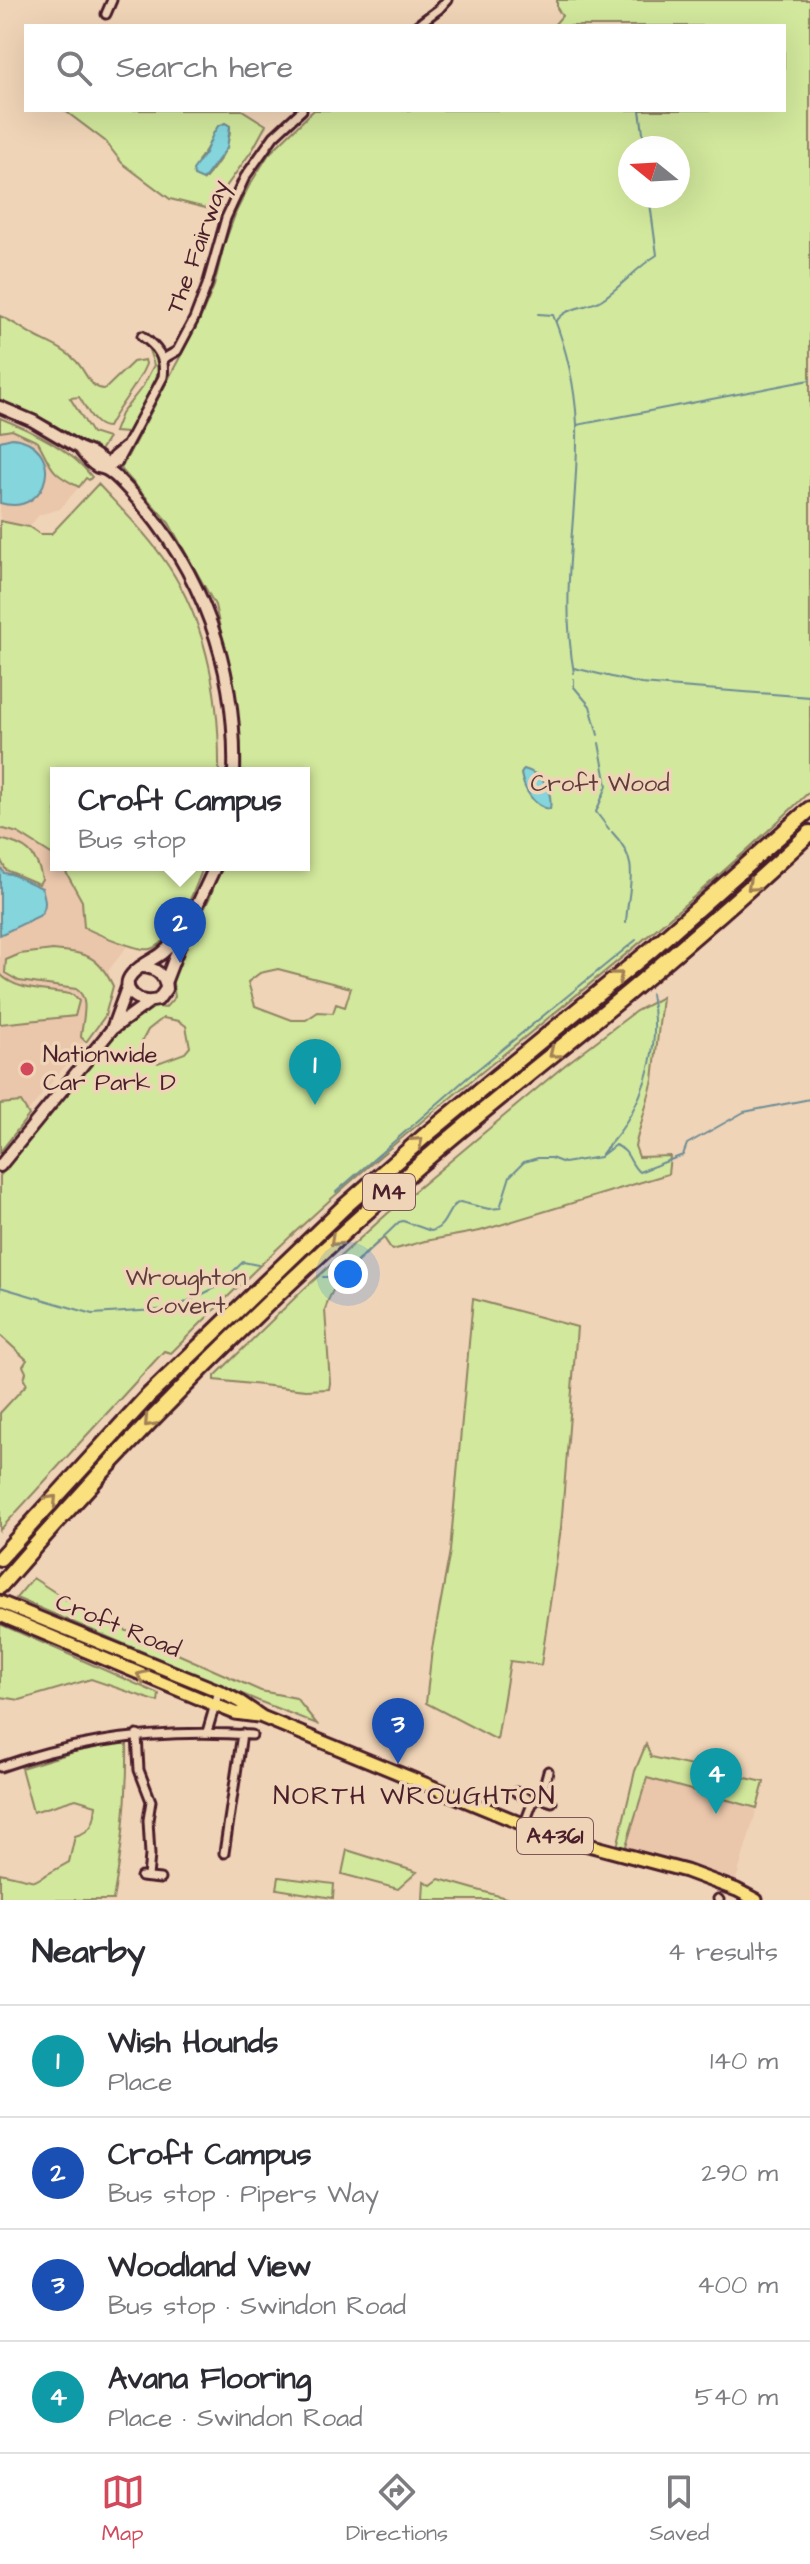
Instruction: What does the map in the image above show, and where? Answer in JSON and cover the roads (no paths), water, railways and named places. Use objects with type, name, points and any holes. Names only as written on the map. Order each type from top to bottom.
[{"type":"highway","name":"M4","points":[[0,1558],[147,1397],[345,1206],[652,949],[810,809]]},
{"type":"highway","name":"M4","points":[[0,1586],[160,1411],[323,1252],[475,1117],[666,962],[810,833]]},
{"type":"main road","points":[[0,407],[33,421],[103,461],[105,468],[139,501],[169,539],[190,573],[216,637],[228,685],[234,767]]},
{"type":"main road","points":[[0,1166],[112,1029],[163,995],[185,931],[213,871]]},
{"type":"main road","points":[[112,1029],[131,975],[185,931]]},
{"type":"main road","points":[[140,967],[154,970],[165,983]]},
{"type":"main road","points":[[128,985],[132,994],[149,1002]]},
{"type":"main road","name":"Croft Road","points":[[0,1602],[19,1617],[215,1705]]},
{"type":"main road","name":"Croft Road","points":[[0,1615],[19,1617],[219,1691]]},
{"type":"main road","name":"A4361","points":[[219,1691],[262,1717],[524,1825],[577,1843],[694,1873],[756,1900]]},
{"type":"main road","name":"A4361","points":[[215,1705],[235,1713],[262,1717]]},
{"type":"street","points":[[106,14],[112,0]]},
{"type":"street","points":[[418,24],[447,0]]},
{"type":"street","name":"The Fairway","points":[[163,359],[177,351],[194,319],[226,218],[245,177],[274,136],[300,112]]},
{"type":"street","points":[[105,468],[117,463],[163,377],[163,359],[142,336]]},
{"type":"street","points":[[207,1732],[219,1691]]},
{"type":"street","points":[[0,1767],[74,1746],[137,1735],[207,1732],[252,1735]]},
{"type":"street","points":[[224,1853],[242,1734]]},
{"type":"street","points":[[137,1735],[139,1770],[151,1801],[148,1820],[150,1855],[145,1877],[160,1879]]},
{"type":"street","points":[[524,1825],[548,1771]]},
{"type":"street","points":[[516,1792],[552,1802]]},
{"type":"water","points":[[225,123],[230,126],[227,148],[203,180],[194,176],[193,170],[213,134],[218,126]]},
{"type":"water","points":[[12,438],[29,443],[40,452],[45,465],[45,478],[40,490],[31,500],[17,505],[0,503],[0,441]]},
{"type":"water","points":[[524,769],[531,771],[545,784],[550,796],[550,809],[539,805],[531,797],[521,774]]},
{"type":"water","points":[[0,866],[4,873],[42,888],[45,903],[39,916],[0,935]]},
{"type":"waterway","points":[[640,112],[643,136]]},
{"type":"waterway","points":[[556,322],[570,310],[601,300],[657,255],[651,208]]},
{"type":"waterway","points":[[538,314],[553,315],[558,328],[572,382],[577,424]]},
{"type":"waterway","points":[[574,673],[568,612],[577,425],[810,380]]},
{"type":"waterway","points":[[574,668],[641,684],[810,697]]},
{"type":"waterway","points":[[574,679],[574,687],[590,706],[598,735]]},
{"type":"waterway","points":[[599,743],[607,786],[596,812],[609,829]]},
{"type":"waterway","points":[[612,832],[621,843],[630,864],[626,923]]},
{"type":"waterway","points":[[336,1192],[467,1078],[636,940]]},
{"type":"waterway","points":[[323,1277],[346,1273],[399,1222],[431,1231],[441,1226],[452,1208],[460,1202],[489,1209],[500,1208],[510,1176],[524,1162],[551,1158],[564,1163],[600,1157],[632,1112],[646,1080],[654,1029],[651,994]]},
{"type":"waterway","points":[[602,1155],[615,1145],[624,1150],[639,1172],[683,1155],[687,1144],[744,1112],[810,1099]]},
{"type":"waterway","points":[[0,1287],[93,1314],[172,1309],[217,1287],[243,1262],[258,1265]]},
{"type":"place","name":"Croft Campus","points":[[180,963]]},
{"type":"place","name":"Nationwide Car Park D","points":[[27,1069]]},
{"type":"place","name":"Wish Hounds","points":[[315,1105]]},
{"type":"place","name":"Woodland View","points":[[398,1764]]},
{"type":"place","name":"Avana Flooring","points":[[716,1814]]},
{"type":"district","name":"NORTH WROUGHTON","points":[[415,1796]]},
{"type":"park label","name":"Croft Wood","points":[[600,784]]},
{"type":"park label","name":"Wroughton Covert","points":[[186,1292]]}]
